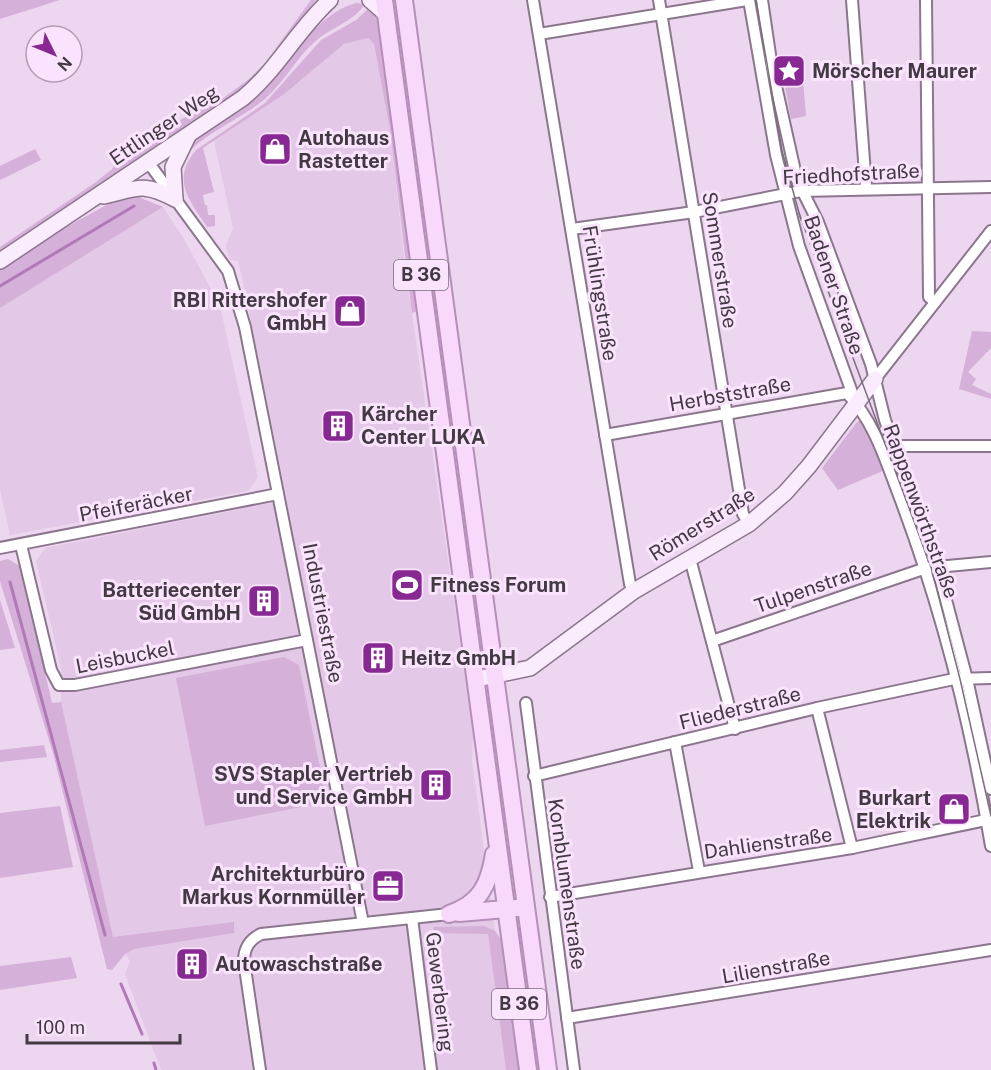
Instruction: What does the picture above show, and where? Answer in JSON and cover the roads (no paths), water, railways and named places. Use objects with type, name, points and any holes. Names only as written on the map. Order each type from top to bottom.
[{"type":"main road","name":"Ettlinger Weg","points":[[0,261],[93,199],[151,167],[188,135],[264,80],[325,3],[334,0]]},
{"type":"main road","points":[[370,0],[385,7]]},
{"type":"main road","name":"B 36","points":[[407,4],[548,1070]]},
{"type":"main road","name":"B 36","points":[[385,7],[528,1070]]},
{"type":"main road","points":[[175,199],[173,167],[188,135]]},
{"type":"main road","points":[[93,199],[142,187],[154,188],[175,199]]},
{"type":"main road","name":"Römerstraße","points":[[477,679],[530,668],[634,591],[749,524],[785,493],[875,380]]},
{"type":"main road","points":[[449,914],[471,905],[484,891],[491,874],[498,836]]},
{"type":"main road","points":[[449,914],[527,907]]},
{"type":"main road","points":[[449,914],[495,923],[510,937]]},
{"type":"street","name":"Frühlingstraße","points":[[533,0],[630,584],[634,591]]},
{"type":"street","name":"Sommerstraße","points":[[659,0],[743,514],[749,524]]},
{"type":"street","points":[[539,34],[662,16],[748,0]]},
{"type":"street","name":"Badener Straße","points":[[748,0],[786,194],[805,267],[856,404]]},
{"type":"street","name":"Badener Straße","points":[[762,0],[784,130],[801,191],[818,222],[875,380]]},
{"type":"street","points":[[852,0],[866,187]]},
{"type":"street","points":[[926,0],[929,297],[935,302]]},
{"type":"street","name":"Industriestraße","points":[[151,167],[228,271],[245,327],[363,923]]},
{"type":"street","name":"Friedhofstraße","points":[[572,229],[694,212],[801,191],[866,187],[991,187]]},
{"type":"street","name":"Römerstraße","points":[[875,380],[991,231]]},
{"type":"street","name":"Rappenwörthstraße","points":[[875,380],[885,420],[967,679],[991,789]]},
{"type":"street","name":"Herbststraße","points":[[605,435],[726,412],[847,393],[856,404]]},
{"type":"street","name":"Rappenwörthstraße","points":[[856,404],[874,429],[932,567],[954,679],[989,820],[991,846]]},
{"type":"street","points":[[895,446],[991,446]]},
{"type":"street","name":"Pfeiferäcker","points":[[0,548],[278,494]]},
{"type":"street","name":"Leisbuckel","points":[[21,545],[51,670],[56,682],[63,687],[307,640]]},
{"type":"street","points":[[688,559],[692,566],[735,729]]},
{"type":"street","name":"Tulpenstraße","points":[[712,641],[932,567],[991,562]]},
{"type":"street","name":"Fliederstraße","points":[[534,776],[817,708],[954,679],[991,678]]},
{"type":"street","name":"Kornblumenstraße","points":[[526,703],[574,1070]]},
{"type":"street","points":[[817,708],[852,848]]},
{"type":"street","points":[[675,742],[699,871]]},
{"type":"street","name":"Dahlienstraße","points":[[550,897],[699,871],[772,863],[989,820]]},
{"type":"street","points":[[260,1070],[244,950],[261,934],[449,914]]},
{"type":"street","name":"Gewerbering","points":[[412,918],[431,1070]]},
{"type":"street","name":"Lilienstraße","points":[[567,1018],[991,950]]},
{"type":"waterway","points":[[0,286],[134,206]]},
{"type":"waterway","points":[[10,582],[105,935]]},
{"type":"waterway","points":[[121,984],[142,1034]]},
{"type":"waterway","points":[[154,1063],[156,1070]]},
{"type":"tram line","points":[[756,0],[782,151],[801,220]]},
{"type":"tram line","points":[[799,213],[931,567],[960,679],[991,816]]},
{"type":"place","name":"Mörscher Maurer","points":[[789,71]]},
{"type":"place","name":"Autohaus Rastetter","points":[[275,149]]},
{"type":"place","name":"RBI Rittershofer GmbH","points":[[350,311]]},
{"type":"place","name":"Kärcher Center LUKA","points":[[338,426]]},
{"type":"place","name":"Fitness Forum","points":[[407,585]]},
{"type":"place","name":"Batteriecenter Süd GmbH","points":[[264,601]]},
{"type":"place","name":"Heitz GmbH","points":[[378,658]]},
{"type":"place","name":"SVS Stapler Vertrieb und Service GmbH","points":[[436,785]]},
{"type":"place","name":"Burkart Elektrik","points":[[954,809]]},
{"type":"place","name":"Architekturbüro Markus Kornmüller","points":[[388,886]]},
{"type":"place","name":"Autowaschstraße","points":[[192,964]]}]
